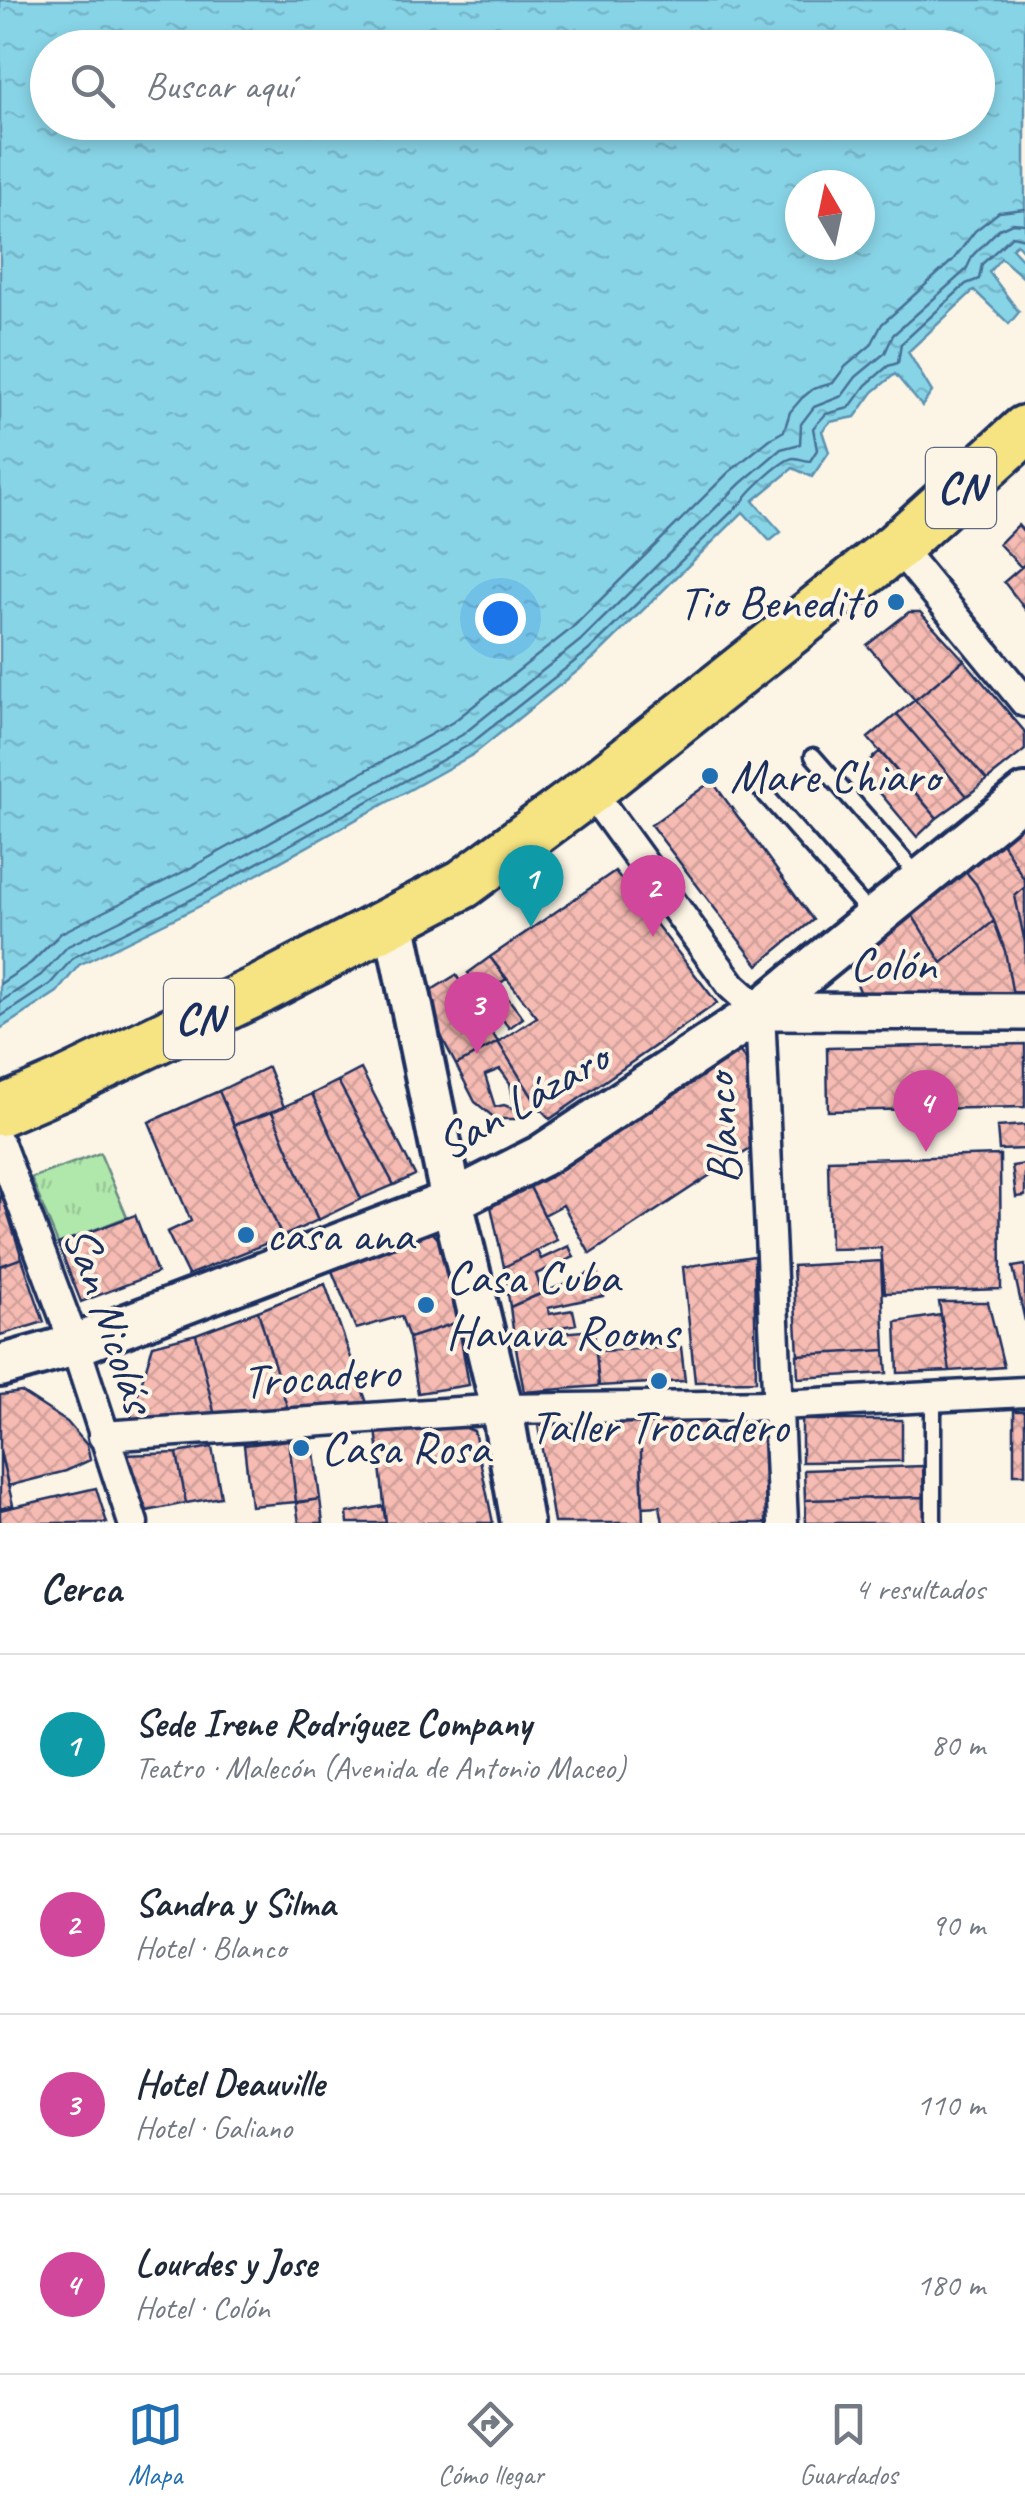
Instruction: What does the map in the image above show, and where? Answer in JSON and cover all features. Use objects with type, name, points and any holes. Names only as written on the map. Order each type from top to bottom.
[{"type":"highway","name":"CN","points":[[0,1111],[261,990],[463,884],[590,790],[897,546],[1025,430]]},
{"type":"main road","name":"San Lázaro","points":[[0,1366],[75,1345],[452,1200],[541,1156],[760,1011],[1025,795]]},
{"type":"main road","points":[[394,920],[452,1200],[502,1409],[522,1523]]},
{"type":"street","points":[[897,546],[1025,702]]},
{"type":"street","name":"Blanco","points":[[590,790],[732,986],[760,1011],[783,1523]]},
{"type":"street","name":"Colón","points":[[760,1011],[1025,1012]]},
{"type":"street","name":"San Nicolás","points":[[0,1145],[75,1345],[133,1523]]},
{"type":"street","name":"Trocadero","points":[[103,1436],[502,1409],[778,1405],[1025,1392]]},
{"type":"lane","points":[[812,756],[920,878]]},
{"type":"lane","points":[[757,785],[874,917]]},
{"type":"lane","points":[[933,1398],[933,1523]]},
{"type":"green space","points":[[100,1153],[127,1217],[58,1244],[31,1178]]},
{"type":"water","points":[[0,0],[1025,0],[1025,253],[1017,244],[1012,248],[1025,262],[1025,279],[1001,258],[989,272],[1019,312],[1009,324],[974,290],[908,352],[932,392],[922,406],[895,374],[873,392],[855,417],[830,422],[822,431],[829,452],[812,477],[793,468],[753,501],[781,532],[770,541],[743,512],[595,657],[474,754],[202,905],[79,965],[57,992],[0,1029]]},
{"type":"building","points":[[1018,525],[1025,533],[1025,564],[1021,567],[999,544]]},
{"type":"building","points":[[1025,564],[1025,609],[1004,582]]},
{"type":"building","points":[[909,612],[920,612],[964,660],[915,700],[867,645]]},
{"type":"building","points":[[964,660],[1025,732],[1025,750],[987,780],[915,700]]},
{"type":"building","points":[[915,700],[987,780],[967,796],[897,714]]},
{"type":"building","points":[[897,714],[967,796],[937,818],[868,738]]},
{"type":"building","points":[[880,751],[937,818],[917,837],[860,769]]},
{"type":"building","points":[[712,781],[813,920],[758,965],[651,825]]},
{"type":"building","points":[[1025,816],[1025,881],[1000,839]]},
{"type":"building","points":[[1000,839],[1025,881],[1025,887],[1015,896],[1025,943],[1025,999],[1014,1001],[1005,951],[994,921],[976,884],[961,866]]},
{"type":"building","points":[[961,866],[976,884],[994,921],[942,963],[909,910]]},
{"type":"building","points":[[615,871],[717,1003],[550,1119],[498,1042],[537,1017],[490,957]]},
{"type":"building","points":[[1025,887],[1025,943],[1015,896]]},
{"type":"building","points":[[909,910],[942,963],[994,921],[1005,951],[1014,1001],[863,998],[846,959]]},
{"type":"building","points":[[490,957],[506,979],[498,985],[523,1018],[509,1028],[468,973]]},
{"type":"building","points":[[456,975],[498,1042],[456,1065],[429,1012],[430,991]]},
{"type":"building","points":[[498,1042],[538,1106],[515,1119],[496,1119],[475,1102],[456,1065]],"holes":[[[500,1069],[510,1083],[515,1109],[495,1107],[485,1075]]]},
{"type":"building","points":[[1025,1044],[1025,1107],[828,1111],[827,1048]]},
{"type":"building","points":[[737,1048],[749,1064],[753,1147],[590,1254],[563,1205],[544,1215],[528,1183]]},
{"type":"building","points":[[268,1067],[284,1107],[234,1125],[219,1091]]},
{"type":"building","points":[[361,1069],[415,1175],[394,1185],[338,1081]]},
{"type":"building","points":[[338,1081],[394,1185],[361,1199],[312,1094]]},
{"type":"building","points":[[219,1091],[282,1237],[188,1275],[167,1232],[191,1221],[149,1122]]},
{"type":"building","points":[[312,1094],[361,1199],[318,1220],[272,1112]]},
{"type":"building","points":[[272,1112],[318,1220],[282,1237],[234,1125]]},
{"type":"building","points":[[1025,1125],[1025,1149],[999,1150],[997,1127]]},
{"type":"building","points":[[1000,1155],[1001,1289],[885,1293],[881,1248],[830,1249],[828,1160]]},
{"type":"building","points":[[1025,1164],[1025,1196],[1016,1197],[1012,1166]]},
{"type":"building","points":[[528,1183],[557,1240],[504,1267],[490,1202]]},
{"type":"building","points":[[0,1189],[22,1258],[0,1266]]},
{"type":"building","points":[[135,1215],[157,1273],[81,1302],[58,1244]]},
{"type":"building","points":[[420,1229],[429,1229],[441,1242],[458,1322],[409,1338],[401,1316],[356,1329],[332,1271]]},
{"type":"building","points":[[569,1246],[574,1257],[536,1274],[542,1293],[510,1307],[504,1267],[537,1251],[541,1259]]},
{"type":"building","points":[[754,1256],[756,1381],[695,1382],[683,1267]]},
{"type":"building","points":[[22,1258],[44,1322],[0,1335],[0,1266]]},
{"type":"building","points":[[881,1261],[885,1350],[798,1355],[793,1266]]},
{"type":"building","points":[[1025,1265],[1025,1321],[1013,1267]]},
{"type":"building","points":[[597,1270],[603,1296],[548,1308],[549,1314],[573,1310],[576,1324],[514,1337],[510,1307]]},
{"type":"building","points":[[325,1284],[367,1403],[289,1413],[258,1311]]},
{"type":"building","points":[[939,1302],[988,1302],[1004,1367],[950,1371]]},
{"type":"building","points":[[258,1311],[289,1413],[215,1416],[196,1334]]},
{"type":"building","points":[[941,1315],[950,1371],[898,1373],[896,1322]]},
{"type":"building","points":[[458,1322],[469,1385],[418,1393],[409,1338]]},
{"type":"building","points":[[594,1330],[599,1386],[524,1392],[514,1337]]},
{"type":"building","points":[[196,1334],[215,1416],[130,1420],[153,1345]]},
{"type":"building","points":[[681,1347],[685,1381],[599,1386],[596,1351]]},
{"type":"building","points":[[885,1350],[887,1373],[798,1378],[797,1355]]},
{"type":"building","points":[[21,1392],[67,1422],[87,1445],[90,1460],[66,1471],[8,1486],[0,1451],[0,1395]]},
{"type":"building","points":[[1014,1411],[1025,1411],[1025,1474],[1014,1474]]},
{"type":"building","points":[[640,1418],[643,1523],[554,1523],[537,1419]]},
{"type":"building","points":[[708,1420],[709,1431],[764,1427],[766,1523],[663,1523],[660,1506],[643,1507],[640,1424]]},
{"type":"building","points":[[802,1420],[902,1420],[902,1461],[802,1462]]},
{"type":"building","points":[[376,1428],[474,1431],[493,1523],[386,1523]]},
{"type":"building","points":[[312,1437],[320,1499],[296,1502],[289,1440]]},
{"type":"building","points":[[289,1440],[296,1502],[251,1506],[244,1445]]},
{"type":"building","points":[[212,1447],[221,1497],[186,1503],[177,1453]]},
{"type":"building","points":[[0,1451],[13,1505],[0,1509]]},
{"type":"building","points":[[177,1453],[186,1503],[147,1511],[125,1455]]},
{"type":"building","points":[[923,1466],[924,1497],[805,1500],[804,1470]]},
{"type":"building","points":[[96,1488],[107,1523],[0,1523],[0,1510]]},
{"type":"building","points":[[927,1497],[927,1523],[806,1523],[805,1500]]},
{"type":"building","points":[[320,1499],[323,1523],[299,1523],[296,1503]]},
{"type":"building","points":[[383,1506],[386,1523],[348,1523],[347,1513]]},
{"type":"place","name":"Tio Benedito","points":[[896,602]]},
{"type":"place","name":"Mare Chiaro","points":[[710,776]]},
{"type":"place","name":"Sede Irene Rodríguez Company","points":[[531,927]]},
{"type":"place","name":"Sandra y Silma","points":[[653,937]]},
{"type":"place","name":"Hotel Deauville","points":[[477,1054]]},
{"type":"place","name":"Lourdes y Jose","points":[[926,1152]]},
{"type":"place","name":"casa ana","points":[[246,1235]]},
{"type":"place","name":"Casa Cuba Havava Rooms","points":[[426,1305]]},
{"type":"place","name":"Taller Trocadero","points":[[659,1381]]},
{"type":"place","name":"Casa Rosa","points":[[301,1448]]}]
